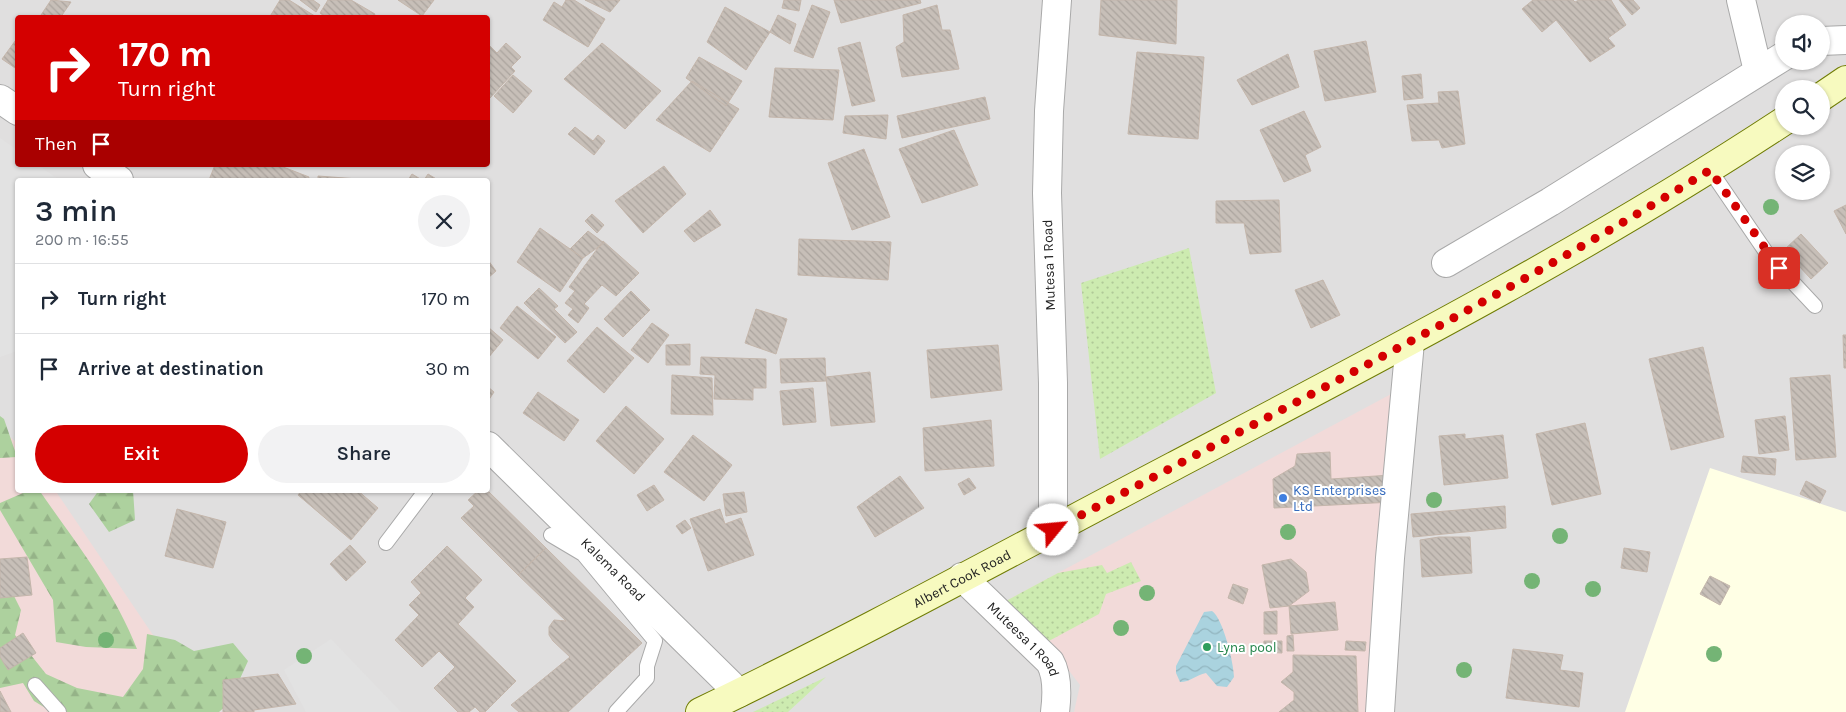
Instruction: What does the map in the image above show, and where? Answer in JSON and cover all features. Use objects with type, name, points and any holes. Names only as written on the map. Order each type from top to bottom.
[{"type":"main road","points":[[1830,91],[1846,80]]},
{"type":"main road","name":"Albert Cook Road","points":[[700,712],[907,608],[962,577],[1410,342],[1633,217],[1710,170],[1775,127]]},
{"type":"street","name":"Mutesa 1 Road","points":[[1053,530],[1053,383],[1047,192],[1049,111],[1058,0]]},
{"type":"street","points":[[1741,0],[1758,71]]},
{"type":"street","points":[[1830,41],[1846,40]]},
{"type":"street","points":[[1446,263],[1550,202],[1775,61]]},
{"type":"street","points":[[0,99],[15,109]]},
{"type":"street","points":[[100,167],[116,178]]},
{"type":"street","points":[[1380,712],[1390,558],[1410,342]]},
{"type":"street","name":"Kalema Road","points":[[490,448],[551,522],[739,693]]},
{"type":"street","name":"Muteesa 1 Road","points":[[962,577],[1050,662],[1054,670],[1056,682],[1055,712]]},
{"type":"lane","points":[[1710,170],[1770,258],[1815,306]]},
{"type":"lane","points":[[386,543],[424,493]]},
{"type":"lane","points":[[551,522],[583,554],[655,641],[647,666],[648,678],[616,712]]},
{"type":"lane","points":[[551,522],[583,554]]},
{"type":"lane","points":[[35,685],[59,712]]},
{"type":"shaded area","points":[[0,0],[1846,0],[1846,712],[0,712]]},
{"type":"shaded area","points":[[0,138],[15,149],[15,167],[41,167],[56,178],[15,178],[15,352],[0,357]]},
{"type":"shaded area","points":[[1393,393],[1370,712],[1074,712],[1080,685],[1047,642],[1004,602]]},
{"type":"shaded area","points":[[0,428],[15,441],[15,493],[57,493],[205,712],[0,712]]},
{"type":"shaded area","points":[[1710,468],[1846,512],[1846,712],[1625,712]]},
{"type":"shaded area","points":[[331,639],[401,712],[306,712],[284,670]]},
{"type":"green space","points":[[1189,248],[1216,393],[1100,459],[1081,283]]},
{"type":"green space","points":[[0,416],[4,419],[15,451],[15,457],[0,458]]},
{"type":"green space","points":[[23,493],[41,493],[105,586],[128,627],[137,649],[86,647],[56,642],[53,600],[0,510],[0,503]]},
{"type":"green space","points":[[97,493],[133,493],[135,520],[109,532],[89,504]]},
{"type":"green space","points":[[1131,562],[1141,581],[1106,594],[1099,614],[1047,642],[1004,602],[1058,573],[1102,565],[1107,573]]},
{"type":"green space","points":[[0,578],[5,578],[21,610],[15,635],[46,674],[77,688],[123,697],[143,669],[147,634],[175,640],[194,651],[233,643],[248,661],[229,703],[219,712],[52,712],[34,701],[23,683],[0,688]]},
{"type":"green space","points":[[826,677],[788,712],[753,712]]},
{"type":"water","name":"Lyna pool","points":[[1212,611],[1224,632],[1230,652],[1234,677],[1227,687],[1217,686],[1206,673],[1180,682],[1176,673],[1176,666],[1204,612]]},
{"type":"building","points":[[51,0],[71,2],[62,15],[41,15]]},
{"type":"building","points":[[280,0],[289,0],[313,15],[271,15]]},
{"type":"building","points":[[300,0],[313,0],[320,5],[316,12]]},
{"type":"building","points":[[328,0],[351,0],[375,14],[323,15],[320,13]]},
{"type":"building","points":[[398,0],[434,0],[423,15]]},
{"type":"building","points":[[566,0],[574,0],[605,19],[588,47],[543,20],[554,2],[562,7]]},
{"type":"building","points":[[585,0],[620,0],[610,12]]},
{"type":"building","points":[[784,0],[801,0],[799,11],[782,8]]},
{"type":"building","points":[[834,0],[920,0],[921,3],[841,23]]},
{"type":"building","points":[[1101,0],[1177,0],[1176,44],[1099,35]]},
{"type":"building","points":[[1533,0],[1573,0],[1575,2],[1579,0],[1611,0],[1626,25],[1608,38],[1615,46],[1590,62],[1556,20],[1542,32],[1522,9]]},
{"type":"building","points":[[1619,0],[1633,0],[1640,8],[1632,15]]},
{"type":"building","points":[[812,5],[830,12],[813,58],[794,51]]},
{"type":"building","points":[[937,5],[942,30],[950,30],[959,69],[902,77],[896,47],[904,42],[903,15]]},
{"type":"building","points":[[725,7],[770,32],[746,70],[707,42]]},
{"type":"building","points":[[778,15],[796,24],[790,44],[770,32]]},
{"type":"building","points":[[15,41],[15,68],[2,59]]},
{"type":"building","points":[[1366,41],[1376,92],[1325,101],[1314,51]]},
{"type":"building","points":[[860,42],[875,101],[852,106],[838,48]]},
{"type":"building","points":[[506,43],[521,57],[511,67],[515,71],[490,98],[490,46],[497,53]]},
{"type":"building","points":[[602,43],[661,91],[625,129],[564,79]]},
{"type":"building","points":[[1137,52],[1204,57],[1198,139],[1128,134]]},
{"type":"building","points":[[1288,54],[1299,87],[1252,105],[1237,80]]},
{"type":"building","points":[[699,57],[742,81],[726,106],[686,78]]},
{"type":"building","points":[[775,68],[839,70],[833,120],[769,117]]},
{"type":"building","points":[[1421,74],[1423,98],[1404,100],[1402,76]]},
{"type":"building","points":[[513,75],[532,91],[513,113],[494,96]]},
{"type":"building","points":[[692,81],[739,109],[710,152],[656,120]]},
{"type":"building","points":[[1458,91],[1465,144],[1442,148],[1439,140],[1412,141],[1407,105],[1439,103],[1438,92]]},
{"type":"building","points":[[985,97],[990,119],[902,138],[897,116]]},
{"type":"building","points":[[1304,111],[1321,147],[1305,155],[1311,171],[1284,182],[1260,130]]},
{"type":"building","points":[[888,115],[886,139],[843,133],[845,116]]},
{"type":"building","points":[[575,127],[593,141],[598,135],[605,141],[594,155],[568,134]]},
{"type":"building","points":[[954,130],[978,185],[922,203],[899,149]]},
{"type":"building","points":[[864,149],[890,217],[852,230],[828,163]]},
{"type":"building","points":[[664,166],[686,194],[643,233],[615,201]]},
{"type":"building","points":[[214,167],[283,167],[309,177],[309,178],[210,178]]},
{"type":"building","points":[[412,174],[419,178],[409,178]]},
{"type":"building","points":[[428,174],[435,178],[425,178]]},
{"type":"building","points":[[318,176],[345,178],[318,178]]},
{"type":"building","points":[[1279,200],[1281,252],[1250,254],[1244,223],[1216,223],[1216,201]]},
{"type":"building","points":[[1846,205],[1846,234],[1834,211]]},
{"type":"building","points":[[710,210],[721,225],[694,242],[684,231]]},
{"type":"building","points":[[592,214],[604,225],[597,233],[585,221]]},
{"type":"building","points":[[540,228],[583,258],[560,292],[517,262]]},
{"type":"building","points":[[588,231],[604,243],[583,258],[570,249]]},
{"type":"building","points":[[1801,234],[1828,263],[1811,279],[1784,250]]},
{"type":"building","points":[[799,239],[891,242],[888,280],[798,275]]},
{"type":"building","points":[[603,241],[639,273],[616,296],[602,285],[584,304],[589,308],[578,323],[568,315],[573,309],[565,303],[575,291],[569,287]]},
{"type":"building","points":[[490,263],[496,271],[490,276]]},
{"type":"building","points":[[1323,280],[1340,315],[1311,328],[1295,290]]},
{"type":"building","points":[[539,288],[558,306],[554,309],[577,332],[565,343],[524,303]]},
{"type":"building","points":[[631,291],[650,310],[623,337],[604,319]]},
{"type":"building","points":[[517,306],[556,337],[538,359],[500,328]]},
{"type":"building","points":[[756,309],[787,319],[776,354],[745,343]]},
{"type":"building","points":[[652,323],[669,335],[648,363],[631,350]]},
{"type":"building","points":[[597,327],[634,358],[604,393],[567,361]]},
{"type":"building","points":[[490,329],[503,340],[490,356]]},
{"type":"building","points":[[1843,335],[1846,335],[1846,368],[1844,368]]},
{"type":"building","points":[[690,344],[690,365],[666,365],[666,345]]},
{"type":"building","points":[[998,345],[1002,390],[931,398],[927,350]]},
{"type":"building","points":[[1703,347],[1724,437],[1671,450],[1649,359]]},
{"type":"building","points":[[701,357],[766,359],[766,388],[753,388],[753,400],[714,399],[715,375],[700,374]]},
{"type":"building","points":[[825,358],[826,381],[781,383],[780,359]]},
{"type":"building","points":[[870,372],[875,422],[831,426],[826,377]]},
{"type":"building","points":[[672,375],[712,378],[713,415],[671,414]]},
{"type":"building","points":[[1830,375],[1836,457],[1796,460],[1790,378]]},
{"type":"building","points":[[813,388],[816,422],[783,425],[780,391]]},
{"type":"building","points":[[490,389],[494,392],[490,398]]},
{"type":"building","points":[[538,392],[579,420],[564,441],[523,413]]},
{"type":"building","points":[[626,406],[664,439],[634,474],[596,441]]},
{"type":"building","points":[[1785,416],[1789,450],[1759,454],[1755,420]]},
{"type":"building","points":[[991,420],[994,466],[925,471],[923,428]]},
{"type":"building","points":[[1585,423],[1601,494],[1552,505],[1536,434]]},
{"type":"building","points":[[1465,434],[1465,439],[1503,435],[1508,478],[1444,485],[1439,436]]},
{"type":"building","points":[[693,435],[732,465],[704,501],[664,472]]},
{"type":"building","points":[[1330,452],[1331,479],[1391,475],[1393,502],[1274,508],[1273,479],[1295,466],[1297,454]]},
{"type":"building","points":[[1743,456],[1776,459],[1775,475],[1741,472]]},
{"type":"building","points":[[900,476],[924,508],[875,537],[857,507]]},
{"type":"building","points":[[969,478],[976,488],[964,495],[958,484]]},
{"type":"building","points":[[1806,481],[1826,491],[1820,503],[1800,494]]},
{"type":"building","points":[[654,485],[664,500],[647,511],[637,495]]},
{"type":"building","points":[[744,492],[747,512],[726,516],[723,494]]},
{"type":"building","points":[[300,493],[360,493],[378,508],[351,540],[298,495]]},
{"type":"building","points":[[476,493],[490,493],[546,548],[518,575],[461,518],[474,506],[468,500]]},
{"type":"building","points":[[1505,506],[1506,528],[1413,537],[1411,514]]},
{"type":"building","points":[[177,509],[226,522],[213,568],[165,556]]},
{"type":"building","points":[[720,509],[725,524],[741,518],[754,555],[708,571],[690,519]]},
{"type":"building","points":[[685,520],[691,528],[682,534],[676,526]]},
{"type":"building","points":[[1439,537],[1470,537],[1472,573],[1422,577],[1420,540]]},
{"type":"building","points":[[350,545],[366,562],[346,581],[330,564]]},
{"type":"building","points":[[447,546],[482,580],[465,598],[474,607],[458,624],[516,681],[485,712],[480,712],[475,707],[469,712],[458,712],[434,688],[455,667],[439,651],[422,667],[395,640],[419,615],[409,605],[421,593],[411,582]]},
{"type":"building","points":[[546,548],[642,643],[568,712],[519,712],[511,705],[570,657],[549,635],[549,627],[554,620],[566,621],[518,575]]},
{"type":"building","points":[[1624,548],[1650,552],[1647,572],[1621,568]]},
{"type":"building","points":[[27,557],[32,595],[0,598],[0,559]]},
{"type":"building","points":[[1291,559],[1306,572],[1309,591],[1289,606],[1270,608],[1262,565]]},
{"type":"building","points":[[1710,576],[1730,586],[1720,605],[1700,594]]},
{"type":"building","points":[[1233,584],[1248,589],[1243,604],[1228,598]]},
{"type":"building","points":[[1335,602],[1338,630],[1291,634],[1289,606]]},
{"type":"building","points":[[1277,611],[1277,634],[1264,634],[1264,612]]},
{"type":"building","points":[[23,633],[36,653],[8,670],[0,657],[0,648]]},
{"type":"building","points":[[1293,635],[1294,651],[1287,651],[1287,636]]},
{"type":"building","points":[[1264,641],[1282,641],[1282,653],[1263,652]]},
{"type":"building","points":[[1346,641],[1366,642],[1365,651],[1345,650]]},
{"type":"building","points":[[1513,649],[1563,655],[1560,670],[1583,673],[1579,707],[1506,698]]},
{"type":"building","points":[[1293,655],[1356,656],[1358,712],[1279,712],[1294,700],[1294,692],[1281,682],[1293,672]]},
{"type":"building","points":[[278,674],[296,704],[254,710],[254,712],[223,712],[223,680]]},
{"type":"building","points":[[0,691],[11,712],[0,712]]},
{"type":"place","name":"KS Enterprises Ltd","points":[[1283,498]]},
{"type":"place","name":"Lyna pool","points":[[1207,647]]},
{"type":"route","points":[[1053,530],[1410,342],[1633,217],[1710,170],[1770,258],[1779,268]]}]
